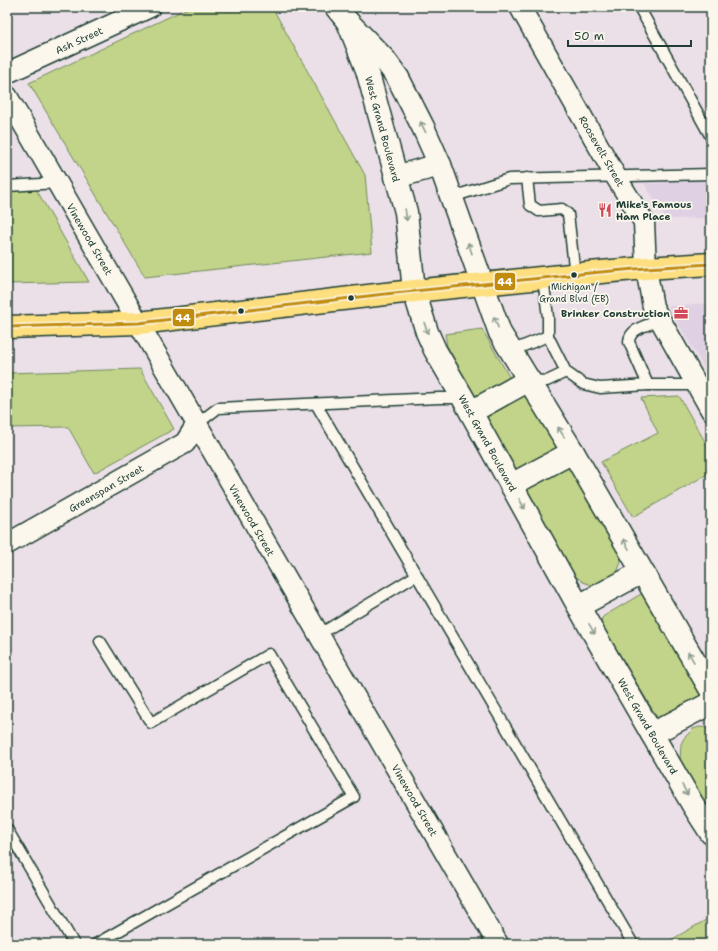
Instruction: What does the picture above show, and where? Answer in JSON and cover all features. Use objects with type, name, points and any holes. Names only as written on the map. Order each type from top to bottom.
[{"type":"main road","points":[[7,328],[139,323],[574,274],[711,264]]},
{"type":"street","name":"Ash Street","points":[[7,73],[150,7]]},
{"type":"street","name":"Roosevelt Street","points":[[520,7],[616,177],[644,222],[646,268],[653,307],[711,410]]},
{"type":"street","name":"West Grand Boulevard","points":[[342,15],[384,59],[398,78],[423,127],[440,165],[500,333],[573,452],[711,690]]},
{"type":"street","name":"West Grand Boulevard","points":[[342,15],[366,70],[406,212],[414,291],[426,332],[579,606],[652,734],[711,833]]},
{"type":"street","name":"Vinewood Street","points":[[7,96],[498,944]]},
{"type":"street","points":[[395,177],[440,165]]},
{"type":"street","points":[[467,405],[529,380]]},
{"type":"street","name":"Greenspan Street","points":[[7,544],[185,443],[196,424]]},
{"type":"street","points":[[511,485],[573,452]]},
{"type":"street","points":[[579,606],[642,572]]},
{"type":"street","points":[[652,734],[711,703]]},
{"type":"lane","points":[[640,7],[711,137]]},
{"type":"lane","points":[[452,197],[509,179],[711,174]]},
{"type":"lane","points":[[527,178],[530,205],[539,211],[562,209],[568,214],[574,274]]},
{"type":"lane","points":[[7,186],[58,183]]},
{"type":"lane","points":[[543,278],[548,317],[548,336],[566,372],[583,384],[600,388],[648,385],[697,385]]},
{"type":"lane","points":[[648,385],[629,342],[629,338],[633,331],[660,320]]},
{"type":"lane","points":[[511,351],[548,336]]},
{"type":"lane","points":[[529,380],[548,381],[566,372]]},
{"type":"lane","points":[[196,424],[218,408],[439,398],[467,405]]},
{"type":"lane","points":[[316,404],[632,944]]},
{"type":"lane","points":[[318,635],[417,576]]},
{"type":"lane","points":[[96,944],[354,797],[269,654],[151,723],[100,641]]},
{"type":"lane","points":[[7,829],[74,944]]},
{"type":"shaded area","points":[[711,180],[711,218],[666,219],[644,183]]},
{"type":"shaded area","points":[[711,303],[711,380],[668,306]]},
{"type":"green space","points":[[190,7],[272,7],[365,175],[372,252],[145,277],[29,83]]},
{"type":"green space","points":[[36,189],[89,282],[7,284],[7,190]]},
{"type":"green space","points":[[482,329],[511,380],[476,398],[447,346],[445,334]]},
{"type":"green space","points":[[140,369],[174,429],[94,473],[68,427],[7,428],[7,373]]},
{"type":"green space","points":[[527,394],[561,450],[515,472],[487,420],[487,417]]},
{"type":"green space","points":[[679,396],[711,452],[711,472],[633,517],[601,462],[658,433],[641,398]]},
{"type":"green space","points":[[567,467],[570,468],[620,552],[621,562],[616,575],[594,586],[583,582],[574,575],[526,491],[527,489]]},
{"type":"green space","points":[[641,594],[645,596],[703,694],[702,697],[658,719],[601,623],[604,616]]},
{"type":"green space","points":[[699,727],[711,728],[711,813],[680,759],[681,744],[684,738],[693,729]]},
{"type":"green space","points":[[711,917],[711,944],[664,944]]},
{"type":"transit line","name":"44","points":[[7,327],[139,323],[385,294],[590,273],[711,264]]},
{"type":"place","name":"Mike's Famous Ham Place","points":[[605,210]]},
{"type":"place","name":"Michigan / Grand Blvd (EB)","points":[[574,275]]},
{"type":"place","name":"Brinker Construction","points":[[681,313]]}]
